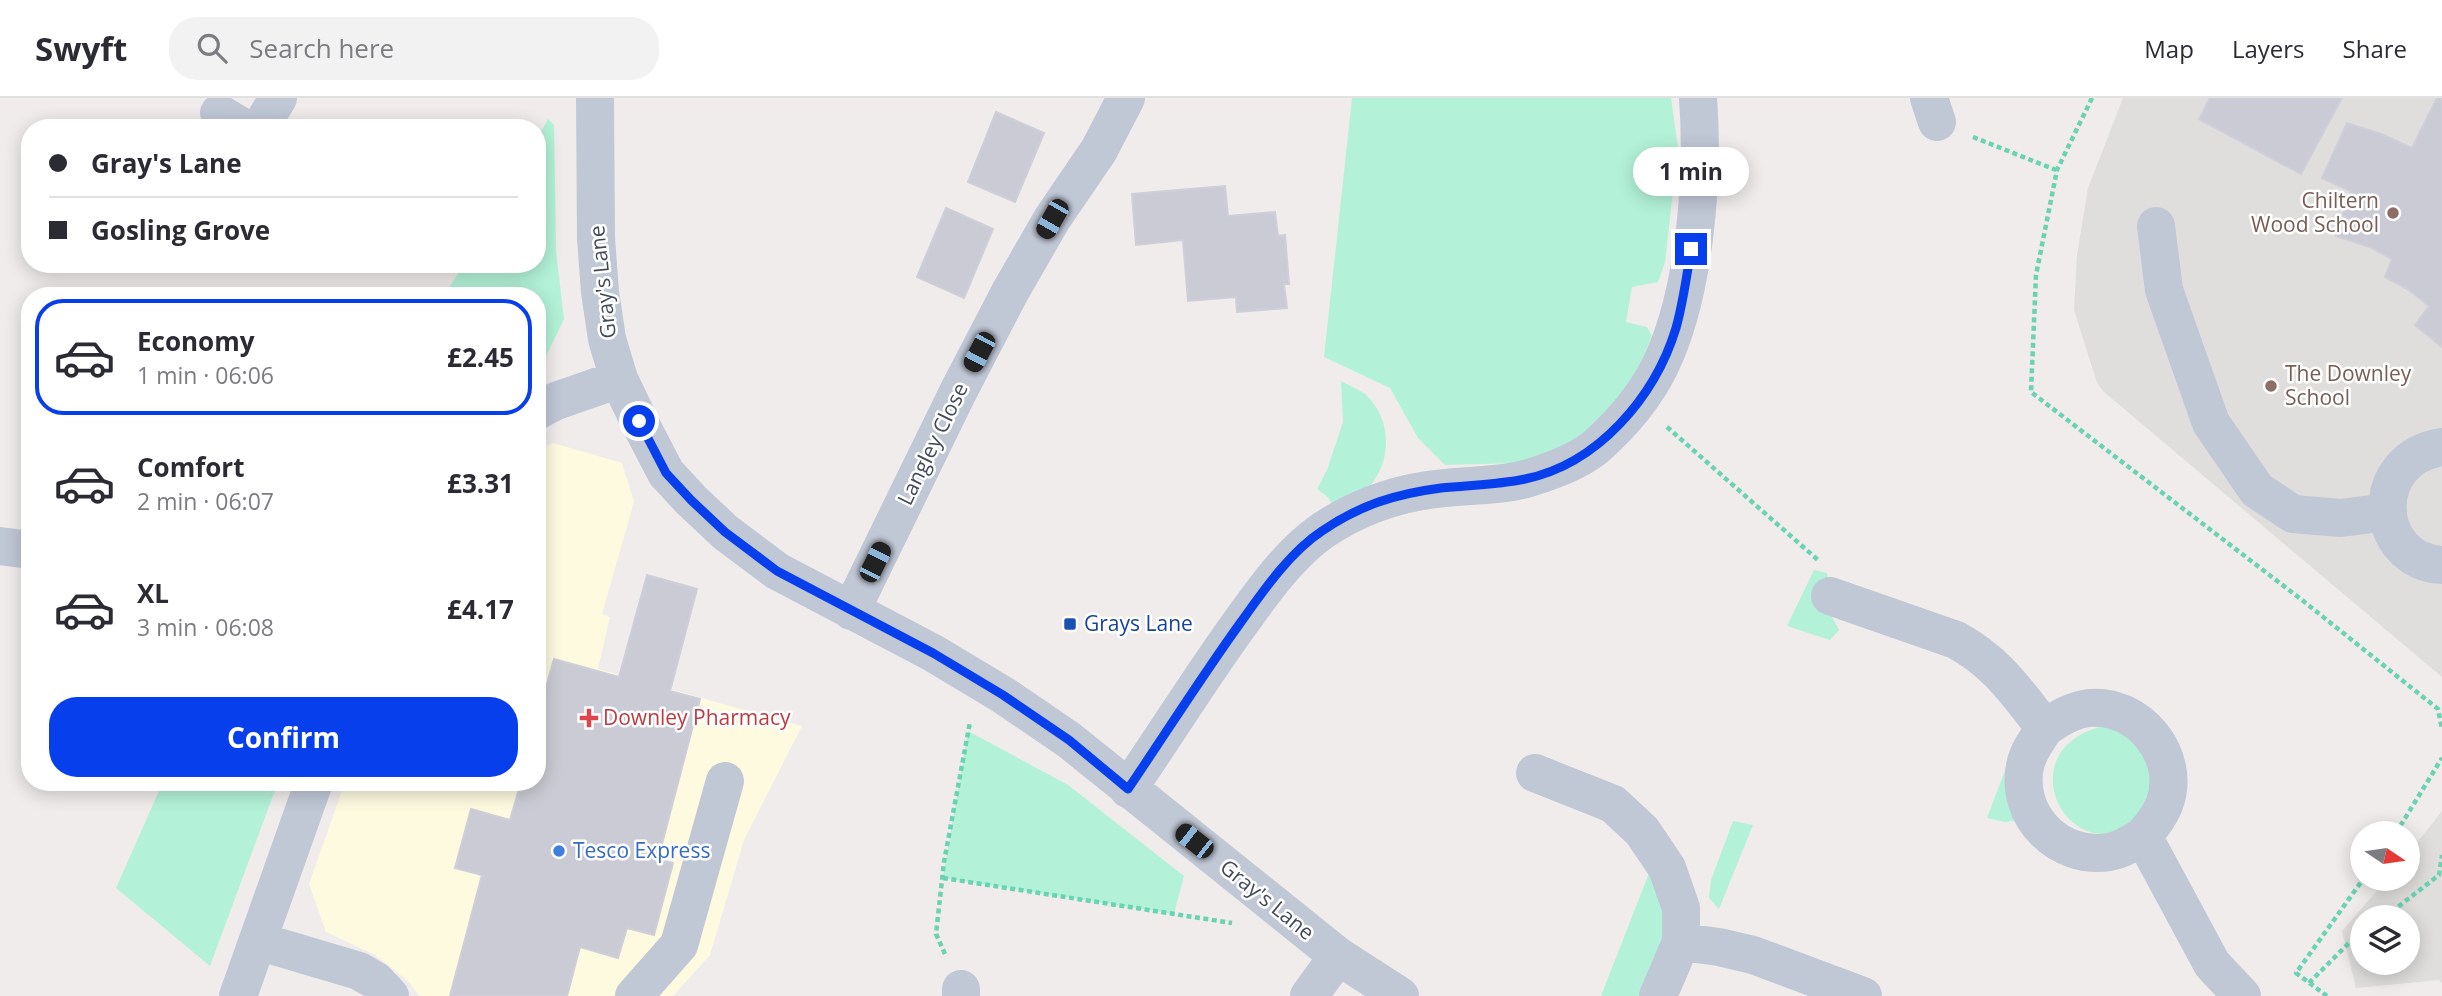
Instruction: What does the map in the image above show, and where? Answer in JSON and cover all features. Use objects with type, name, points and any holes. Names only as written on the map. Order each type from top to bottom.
[{"type":"street","points":[[265,119],[278,98]]},
{"type":"street","name":"Gray's Lane","points":[[595,98],[596,237],[607,339],[619,379],[666,473],[725,532],[777,571],[933,653],[1069,740],[1338,956],[1400,996]]},
{"type":"street","name":"Langley Close","points":[[851,611],[1010,292],[1052,219],[1100,150],[1126,98]]},
{"type":"street","points":[[1128,789],[1273,578],[1320,532],[1363,507],[1400,495],[1527,479],[1564,464],[1599,445],[1637,403],[1658,369],[1675,328],[1688,270],[1701,153],[1698,98]]},
{"type":"street","points":[[2156,226],[2164,289],[2211,423],[2257,490],[2292,514],[2341,519],[2387,512]]},
{"type":"street","points":[[546,406],[619,379]]},
{"type":"street","points":[[2442,446],[2428,449],[2410,458],[2396,473],[2388,492],[2387,512],[2392,530],[2403,546],[2417,558],[2442,565]]},
{"type":"street","points":[[0,546],[21,549]]},
{"type":"street","points":[[1830,596],[1956,640],[1974,650],[2000,671],[2045,728]]},
{"type":"street","points":[[2089,708],[2112,710],[2129,716],[2142,724],[2154,737],[2164,758],[2168,779],[2165,803],[2155,823],[2143,836],[2126,847],[2109,852],[2085,852],[2066,847],[2050,837],[2037,824],[2028,808],[2024,788],[2025,766],[2032,746],[2045,728],[2063,716],[2089,708]]},
{"type":"street","points":[[1535,773],[1613,804],[1642,831],[1667,868],[1681,908],[1681,942],[1658,996]]},
{"type":"street","points":[[634,996],[679,945],[726,781]]},
{"type":"street","points":[[238,996],[311,791]]},
{"type":"street","points":[[2143,836],[2212,964],[2242,996]]},
{"type":"street","points":[[258,940],[359,971],[376,981],[390,996]]},
{"type":"street","points":[[1681,942],[1753,955],[1863,996]]},
{"type":"street","points":[[1309,996],[1338,956]]},
{"type":"path","points":[[2092,98],[2057,170],[2036,275],[2031,392],[2302,600],[2438,709],[2442,729]]},
{"type":"path","points":[[1933,110],[2057,170]]},
{"type":"path","points":[[1637,403],[1841,580],[1830,596]]},
{"type":"path","points":[[961,993],[936,934],[943,878],[979,681]]},
{"type":"path","points":[[2403,821],[2442,758]]},
{"type":"path","points":[[2400,905],[2439,875],[2442,855]]},
{"type":"path","points":[[943,878],[1268,929],[1281,911]]},
{"type":"path","points":[[2327,996],[2296,972],[2355,891]]},
{"type":"path","points":[[2309,983],[2350,942]]},
{"type":"shaded area","name":"The Downley School","points":[[2123,98],[2442,98],[2442,677],[2104,392],[2097,383],[2074,310],[2077,255],[2088,188]]},
{"type":"shaded area","points":[[553,443],[622,463],[634,502],[602,614],[610,617],[598,669],[802,726],[744,840],[710,955],[673,996],[419,996],[409,982],[375,955],[326,932],[309,884],[342,791],[546,791],[546,446]]},
{"type":"shaded area","points":[[2442,811],[2442,983],[2439,980],[2356,988],[2353,975],[2420,975],[2420,905],[2364,905],[2377,891],[2420,891],[2420,839]]},
{"type":"shaded area","points":[[2350,922],[2350,964],[2342,931]]},
{"type":"green space","points":[[1352,98],[1671,98],[1678,147],[1665,262],[1658,282],[1632,287],[1626,322],[1647,327],[1652,336],[1634,379],[1591,429],[1552,453],[1514,463],[1445,465],[1418,438],[1390,388],[1324,357]]},
{"type":"green space","points":[[548,119],[554,125],[556,251],[564,319],[546,356],[546,287],[450,287],[458,273],[546,273]]},
{"type":"green space","points":[[1341,381],[1365,394],[1374,403],[1380,414],[1386,438],[1383,463],[1367,490],[1332,506],[1329,498],[1317,489],[1327,470],[1343,422]]},
{"type":"green space","points":[[1814,570],[1827,573],[1832,617],[1839,630],[1830,640],[1787,626]]},
{"type":"green space","points":[[2103,726],[2136,735],[2158,795],[2123,830],[2097,834],[2078,826],[2063,812],[2055,794],[2053,774],[2060,754],[2076,738]]},
{"type":"green space","points":[[968,731],[1068,785],[1184,876],[1174,914],[943,878]]},
{"type":"green space","points":[[2012,752],[2021,820],[2005,822],[1987,818]]},
{"type":"green space","points":[[159,791],[275,791],[210,966],[116,888]]},
{"type":"green space","points":[[1733,821],[1753,825],[1719,909],[1709,898],[1711,880]]},
{"type":"green space","points":[[1653,863],[1660,882],[1665,947],[1641,996],[1601,996]]},
{"type":"building","points":[[2210,98],[2342,98],[2301,174],[2199,119]]},
{"type":"building","name":"Chiltern Wood School","points":[[2437,98],[2442,98],[2442,347],[2415,325],[2429,306],[2409,290],[2385,277],[2392,259],[2370,247],[2336,236],[2351,191],[2322,178],[2347,123],[2412,148]]},
{"type":"building","points":[[996,112],[1044,133],[1015,202],[968,182]]},
{"type":"building","points":[[1225,186],[1228,216],[1275,212],[1278,236],[1285,235],[1289,284],[1284,284],[1287,308],[1237,312],[1236,297],[1188,301],[1183,240],[1136,245],[1132,194]]},
{"type":"building","points":[[946,208],[993,229],[964,298],[917,277]]},
{"type":"building","points":[[647,575],[697,589],[670,691],[700,699],[658,859],[673,863],[654,935],[627,928],[618,958],[580,947],[567,996],[450,996],[482,875],[455,868],[471,809],[510,820],[518,791],[546,791],[546,688],[554,659],[619,677]]},
{"type":"place","name":"Chiltern Wood School","points":[[2393,213]]},
{"type":"place","name":"The Downley School","points":[[2271,386]]},
{"type":"place","name":"Grays Lane","points":[[1070,624]]},
{"type":"place","name":"Downley Pharmacy","points":[[589,718]]},
{"type":"place","name":"Tesco Express","points":[[559,851]]},
{"type":"route","points":[[639,421],[666,473],[725,532],[777,571],[933,653],[1003,695],[1069,740],[1128,789],[1273,578],[1320,532],[1363,507],[1400,495],[1527,479],[1564,464],[1599,445],[1637,403],[1658,369],[1675,328],[1691,249]]}]
